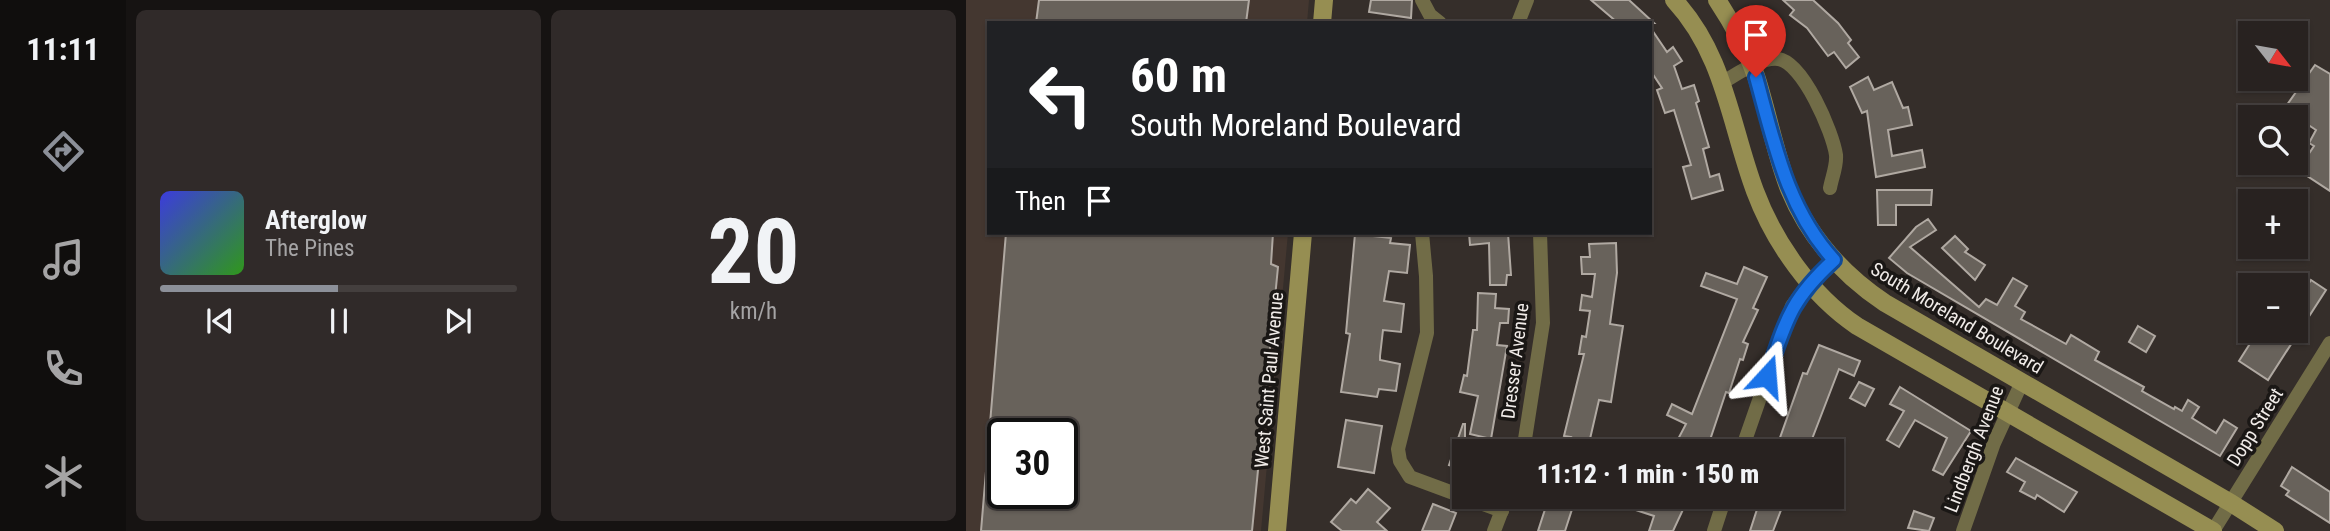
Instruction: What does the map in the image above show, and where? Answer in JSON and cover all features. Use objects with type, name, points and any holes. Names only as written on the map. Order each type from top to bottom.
[{"type":"street","points":[[1322,21],[1324,0]]},
{"type":"street","points":[[1422,0],[1436,21]]},
{"type":"street","points":[[1519,21],[1527,0]]},
{"type":"street","points":[[1674,0],[1711,52],[1723,82],[1754,190],[1769,223],[1810,282],[1842,316],[2213,531]]},
{"type":"street","name":"South Moreland Boulevard","points":[[1717,0],[1738,34],[1752,67],[1791,193],[1821,245],[1860,286],[2275,531]]},
{"type":"street","points":[[1723,82],[1770,60],[1782,60],[1805,83],[1834,144],[1837,159],[1830,188]]},
{"type":"street","name":"West Saint Paul Avenue","points":[[1277,531],[1303,235]]},
{"type":"street","points":[[1422,235],[1427,333],[1398,449],[1400,461],[1410,477],[1452,489]]},
{"type":"street","name":"Dresser Avenue","points":[[1525,439],[1543,323],[1540,235]]},
{"type":"street","points":[[1746,439],[1792,306],[1810,282],[1834,260]]},
{"type":"street","name":"Dopp Street","points":[[2213,531],[2330,342]]},
{"type":"street","name":"Lindbergh Avenue","points":[[1964,531],[2006,411],[2022,382]]},
{"type":"street","points":[[1494,531],[1502,509]]},
{"type":"street","points":[[1714,531],[1721,509]]},
{"type":"shaded area","points":[[966,0],[1309,0],[1307,21],[987,21],[987,235],[1288,235],[1261,531],[966,531]]},
{"type":"building","points":[[1039,0],[1249,0],[1246,21],[1036,21]]},
{"type":"building","points":[[1371,0],[1412,0],[1411,18],[1369,12]]},
{"type":"building","points":[[1591,0],[1629,0],[1652,21],[1616,21]]},
{"type":"building","points":[[1783,0],[1813,0],[1838,23],[1851,40],[1848,43],[1859,57],[1846,68],[1834,52],[1828,56],[1807,28],[1790,15],[1794,10]]},
{"type":"building","points":[[1652,30],[1667,52],[1673,47],[1682,61],[1674,66],[1682,89],[1694,85],[1699,101],[1696,103],[1709,147],[1703,149],[1710,177],[1719,174],[1723,190],[1692,199],[1683,167],[1691,165],[1674,110],[1665,113],[1657,90],[1662,88],[1652,73]]},
{"type":"building","points":[[2315,65],[2330,74],[2330,191],[2306,175],[2308,175],[2308,155],[2314,146],[2309,143],[2316,130],[2308,125],[2308,105],[2287,105],[2297,91],[2308,91],[2308,75]]},
{"type":"building","points":[[1868,77],[1874,90],[1892,82],[1903,108],[1908,107],[1912,125],[1888,130],[1892,156],[1922,150],[1925,167],[1876,177],[1867,111],[1862,113],[1850,87]]},
{"type":"building","points":[[1877,190],[1932,190],[1931,205],[1896,205],[1896,225],[1878,225]]},
{"type":"building","points":[[1928,219],[1936,230],[1910,247],[1979,307],[1986,299],[1997,305],[2013,278],[2027,286],[2015,306],[2025,312],[2021,319],[2066,344],[2071,335],[2099,352],[2095,360],[2144,387],[2142,391],[2174,409],[2175,407],[2182,411],[2188,400],[2199,407],[2192,418],[2216,433],[2224,420],[2237,428],[2220,456],[1907,273],[1889,258],[1916,227]]},
{"type":"building","points":[[1006,235],[1273,235],[1271,264],[1278,267],[1252,531],[981,531],[987,459],[987,509],[1078,509],[1078,418],[990,418]]},
{"type":"building","points":[[1355,235],[1391,238],[1390,243],[1410,245],[1407,273],[1389,271],[1384,301],[1404,304],[1401,332],[1383,330],[1380,356],[1380,360],[1400,364],[1396,391],[1379,389],[1377,397],[1341,392],[1350,334],[1346,333]]},
{"type":"building","points":[[1469,235],[1508,235],[1511,275],[1507,275],[1506,285],[1490,285],[1489,243],[1470,245]]},
{"type":"building","points":[[1955,236],[1968,249],[1965,252],[1985,265],[1975,280],[1942,248]]},
{"type":"building","points":[[1616,243],[1617,273],[1610,324],[1623,326],[1611,402],[1599,400],[1590,439],[1570,439],[1571,437],[1564,436],[1584,354],[1579,354],[1582,336],[1586,337],[1590,311],[1580,310],[1582,295],[1592,297],[1595,274],[1582,274],[1581,257],[1590,257],[1589,244]]},
{"type":"building","points":[[1744,267],[1767,277],[1753,308],[1758,310],[1743,342],[1748,344],[1743,360],[1740,359],[1729,393],[1726,392],[1710,439],[1678,439],[1686,424],[1667,415],[1672,404],[1692,414],[1737,299],[1701,286],[1706,273],[1737,284]]},
{"type":"building","points":[[2311,280],[2326,290],[2308,318],[2308,285]]},
{"type":"building","points":[[1478,293],[1496,294],[1495,308],[1509,309],[1508,323],[1500,323],[1497,345],[1507,346],[1491,439],[1470,434],[1478,396],[1460,392],[1464,375],[1467,376],[1473,330],[1477,330]]},
{"type":"building","points":[[2138,326],[2155,336],[2146,352],[2129,342]]},
{"type":"building","points":[[2250,343],[2292,343],[2268,380],[2239,361]]},
{"type":"building","points":[[1819,345],[1860,361],[1854,376],[1839,369],[1812,439],[1779,439],[1803,373],[1807,374]]},
{"type":"building","points":[[1859,382],[1874,389],[1865,406],[1850,398]]},
{"type":"building","points":[[1900,387],[1971,431],[1943,475],[1933,470],[1947,438],[1915,420],[1899,447],[1887,440],[1904,411],[1890,404]]},
{"type":"building","points":[[1346,420],[1382,426],[1374,473],[1338,467]]},
{"type":"building","points":[[1463,424],[1465,424],[1465,439],[1458,439]]},
{"type":"building","points":[[2016,458],[2077,492],[2064,512],[2037,495],[2035,499],[2020,491],[2025,482],[2007,472]]},
{"type":"building","points":[[2292,467],[2330,492],[2330,523],[2286,495],[2289,491],[2281,486]]},
{"type":"building","points":[[1368,489],[1390,508],[1377,522],[1387,531],[1342,531],[1331,522],[1351,499],[1356,503]]},
{"type":"building","points":[[1433,504],[1456,513],[1449,531],[1422,531]]},
{"type":"building","points":[[1545,509],[1572,509],[1565,531],[1538,531]]},
{"type":"building","points":[[1633,509],[1683,509],[1673,531],[1649,531],[1654,516]]},
{"type":"building","points":[[1757,509],[1781,509],[1773,531],[1750,531]]},
{"type":"building","points":[[1914,511],[1934,518],[1929,531],[1908,528]]},
{"type":"route","points":[[1756,77],[1791,193],[1821,245],[1834,260],[1810,282],[1792,306],[1767,376]]}]
